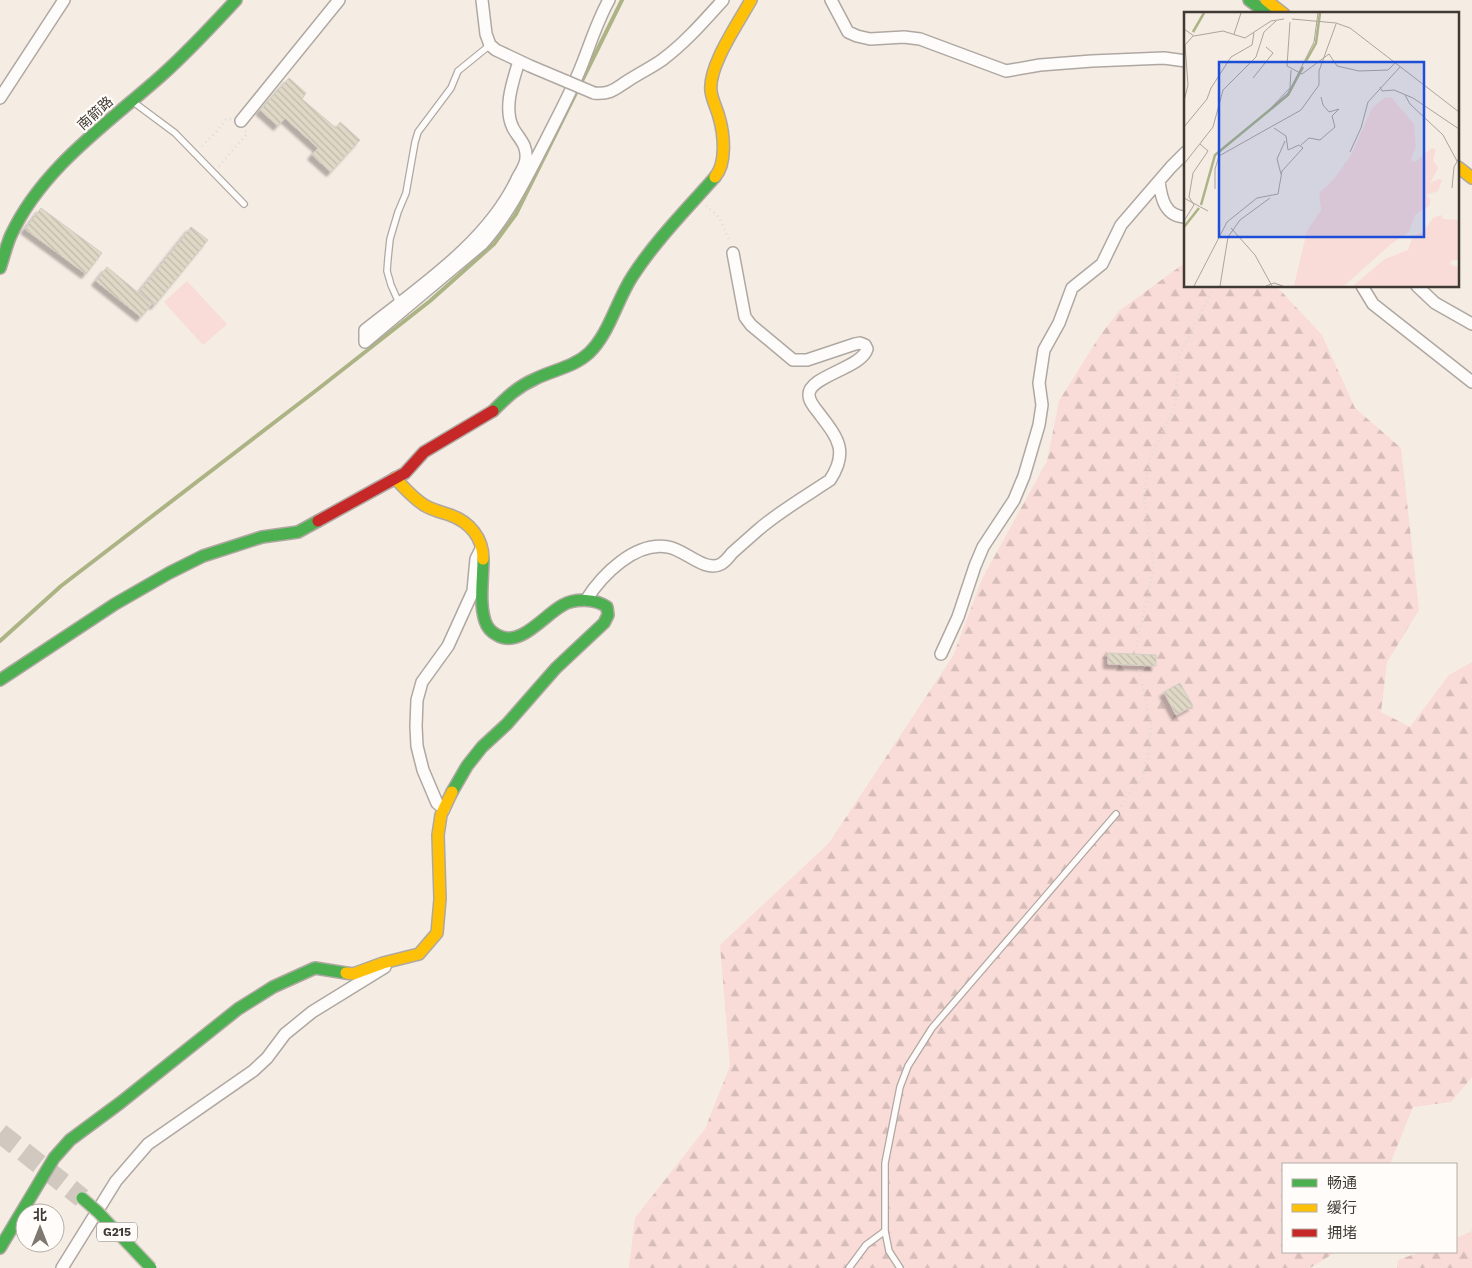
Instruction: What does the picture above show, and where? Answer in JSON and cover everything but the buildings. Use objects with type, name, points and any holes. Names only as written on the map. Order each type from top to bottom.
[{"type":"main road","name":"南箭路","points":[[0,268],[2,256],[26,207],[52,174],[184,55],[236,0]]},
{"type":"main road","points":[[0,680],[116,604],[169,573],[203,556],[262,537],[298,532],[405,473],[424,452],[492,412],[517,388],[536,378],[576,363],[590,352],[631,278],[646,257],[718,173],[722,160],[723,138],[720,118],[712,100],[711,86],[716,64],[751,0]]},
{"type":"main road","points":[[1249,0],[1265,12]]},
{"type":"main road","points":[[1266,0],[1281,12]]},
{"type":"main road","points":[[1460,156],[1472,165]]},
{"type":"main road","points":[[1460,169],[1472,178]]},
{"type":"main road","points":[[0,1248],[54,1158],[70,1140],[120,1103],[238,1009],[273,987],[316,968],[353,974],[383,963],[419,954],[437,933],[440,899],[438,835],[441,815],[454,788],[467,766],[482,748],[507,724],[556,668],[604,623],[608,615],[607,607],[602,603],[586,600],[563,604],[519,636],[508,639],[498,637],[490,630],[484,619],[482,607],[484,560],[477,534],[464,520],[430,509],[419,502],[395,478]]},
{"type":"main road","name":"G215","points":[[82,1198],[98,1212],[151,1268]]},
{"type":"street","points":[[0,98],[64,0]]},
{"type":"street","points":[[241,121],[339,0]]},
{"type":"street","points":[[482,0],[486,34],[490,45],[496,50],[594,93],[604,94],[612,92],[662,60],[688,37],[723,0]]},
{"type":"street","points":[[519,61],[513,81],[510,116],[513,128],[523,142],[527,160],[512,191],[476,238],[450,262],[365,330],[365,342],[482,244],[496,228],[520,190],[555,121],[580,69],[609,0]]},
{"type":"street","points":[[831,0],[848,32],[856,36],[870,39],[904,37],[920,39],[1006,71],[1040,65],[1164,58],[1184,61]]},
{"type":"street","points":[[941,654],[958,617],[983,547],[1014,500],[1024,476],[1039,425],[1042,405],[1039,383],[1044,350],[1059,323],[1072,288],[1102,264],[1121,225],[1184,154]]},
{"type":"street","points":[[1159,181],[1160,194],[1165,206],[1175,215],[1184,217]]},
{"type":"street","points":[[586,600],[593,590],[624,558],[642,550],[667,546],[700,563],[713,565],[722,563],[759,529],[830,480],[834,474],[840,455],[840,446],[831,429],[808,396],[810,390],[818,382],[863,357],[867,349],[865,345],[860,343],[819,357],[807,360],[793,360],[751,325],[745,317],[733,253]]},
{"type":"street","points":[[1363,288],[1373,304],[1472,382]]},
{"type":"street","points":[[1419,288],[1435,303],[1472,324]]},
{"type":"street","points":[[444,809],[438,803],[423,770],[417,746],[417,700],[422,682],[448,646],[473,591],[476,559],[482,547]]},
{"type":"street","points":[[62,1268],[116,1181],[148,1144],[253,1071],[267,1058],[285,1034],[312,1012],[402,958]]},
{"type":"lane","points":[[399,303],[390,285],[387,272],[390,239],[406,193],[418,132],[451,88],[458,71],[490,45]]},
{"type":"lane","points":[[132,101],[175,134],[244,204]]},
{"type":"lane","points":[[900,1268],[889,1251],[885,1231],[885,1163],[900,1087],[908,1066],[932,1028],[1116,814]]},
{"type":"lane","points":[[849,1268],[866,1246],[885,1231]]},
{"type":"path","points":[[195,154],[217,131],[226,118]]},
{"type":"path","points":[[213,173],[248,134]]},
{"type":"path","points":[[696,197],[719,216],[730,238],[733,253]]},
{"type":"path","points":[[1116,814],[1131,791],[1142,780],[1148,755],[1151,725],[1135,651],[1154,567],[1144,500],[1149,461],[1175,405],[1179,356],[1211,293],[1210,288]]},
{"type":"green space","points":[[1184,263],[1184,288],[1277,288],[1322,335],[1355,408],[1401,448],[1419,610],[1387,662],[1381,712],[1410,727],[1449,675],[1472,662],[1472,1077],[1451,1102],[1413,1107],[1390,1163],[1282,1163],[1282,1253],[1334,1253],[1310,1268],[629,1268],[635,1218],[705,1129],[730,1066],[720,945],[829,843],[953,656],[982,579],[1047,461],[1059,401],[1099,337],[1119,311]]},
{"type":"green space","points":[[187,281],[227,324],[203,345],[164,302]]},
{"type":"green space","points":[[1472,1229],[1472,1268],[1397,1268],[1398,1260],[1417,1253],[1457,1253],[1457,1238],[1471,1232]]},
{"type":"waterway","points":[[0,641],[61,586],[430,301],[494,244],[516,214],[622,0]]},
{"type":"tunnel","points":[[0,1133],[82,1198]]},
{"type":"traffic: fast","points":[[0,268],[9,239],[24,211],[58,168],[77,148],[171,67],[236,0]]},
{"type":"traffic: fast","points":[[1249,0],[1265,12]]},
{"type":"traffic: fast","points":[[493,411],[523,385],[570,365],[589,353],[602,336],[627,286],[641,264],[715,177]]},
{"type":"traffic: fast","points":[[0,680],[115,604],[169,573],[203,556],[262,537],[298,532],[318,521]]},
{"type":"traffic: fast","points":[[452,792],[467,766],[482,747],[507,724],[556,668],[604,623],[608,615],[607,607],[602,604],[591,601],[573,601],[556,609],[523,634],[506,638],[497,635],[488,627],[483,614],[483,559]]},
{"type":"traffic: fast","points":[[0,1248],[54,1158],[70,1140],[120,1103],[238,1009],[273,987],[315,968],[346,973]]},
{"type":"traffic: fast","points":[[82,1198],[98,1212],[151,1268]]},
{"type":"traffic: slow","points":[[715,177],[719,171],[723,156],[723,140],[721,124],[711,91],[711,81],[725,44],[751,0]]},
{"type":"traffic: slow","points":[[1266,0],[1281,12]]},
{"type":"traffic: slow","points":[[1460,169],[1472,178]]},
{"type":"traffic: slow","points":[[395,478],[412,496],[424,505],[457,518],[469,526],[481,544],[483,559]]},
{"type":"traffic: slow","points":[[346,973],[353,974],[383,963],[419,954],[437,933],[440,899],[438,835],[441,815],[452,792]]},
{"type":"traffic: jam","points":[[318,521],[405,473],[424,452],[493,411]]}]
